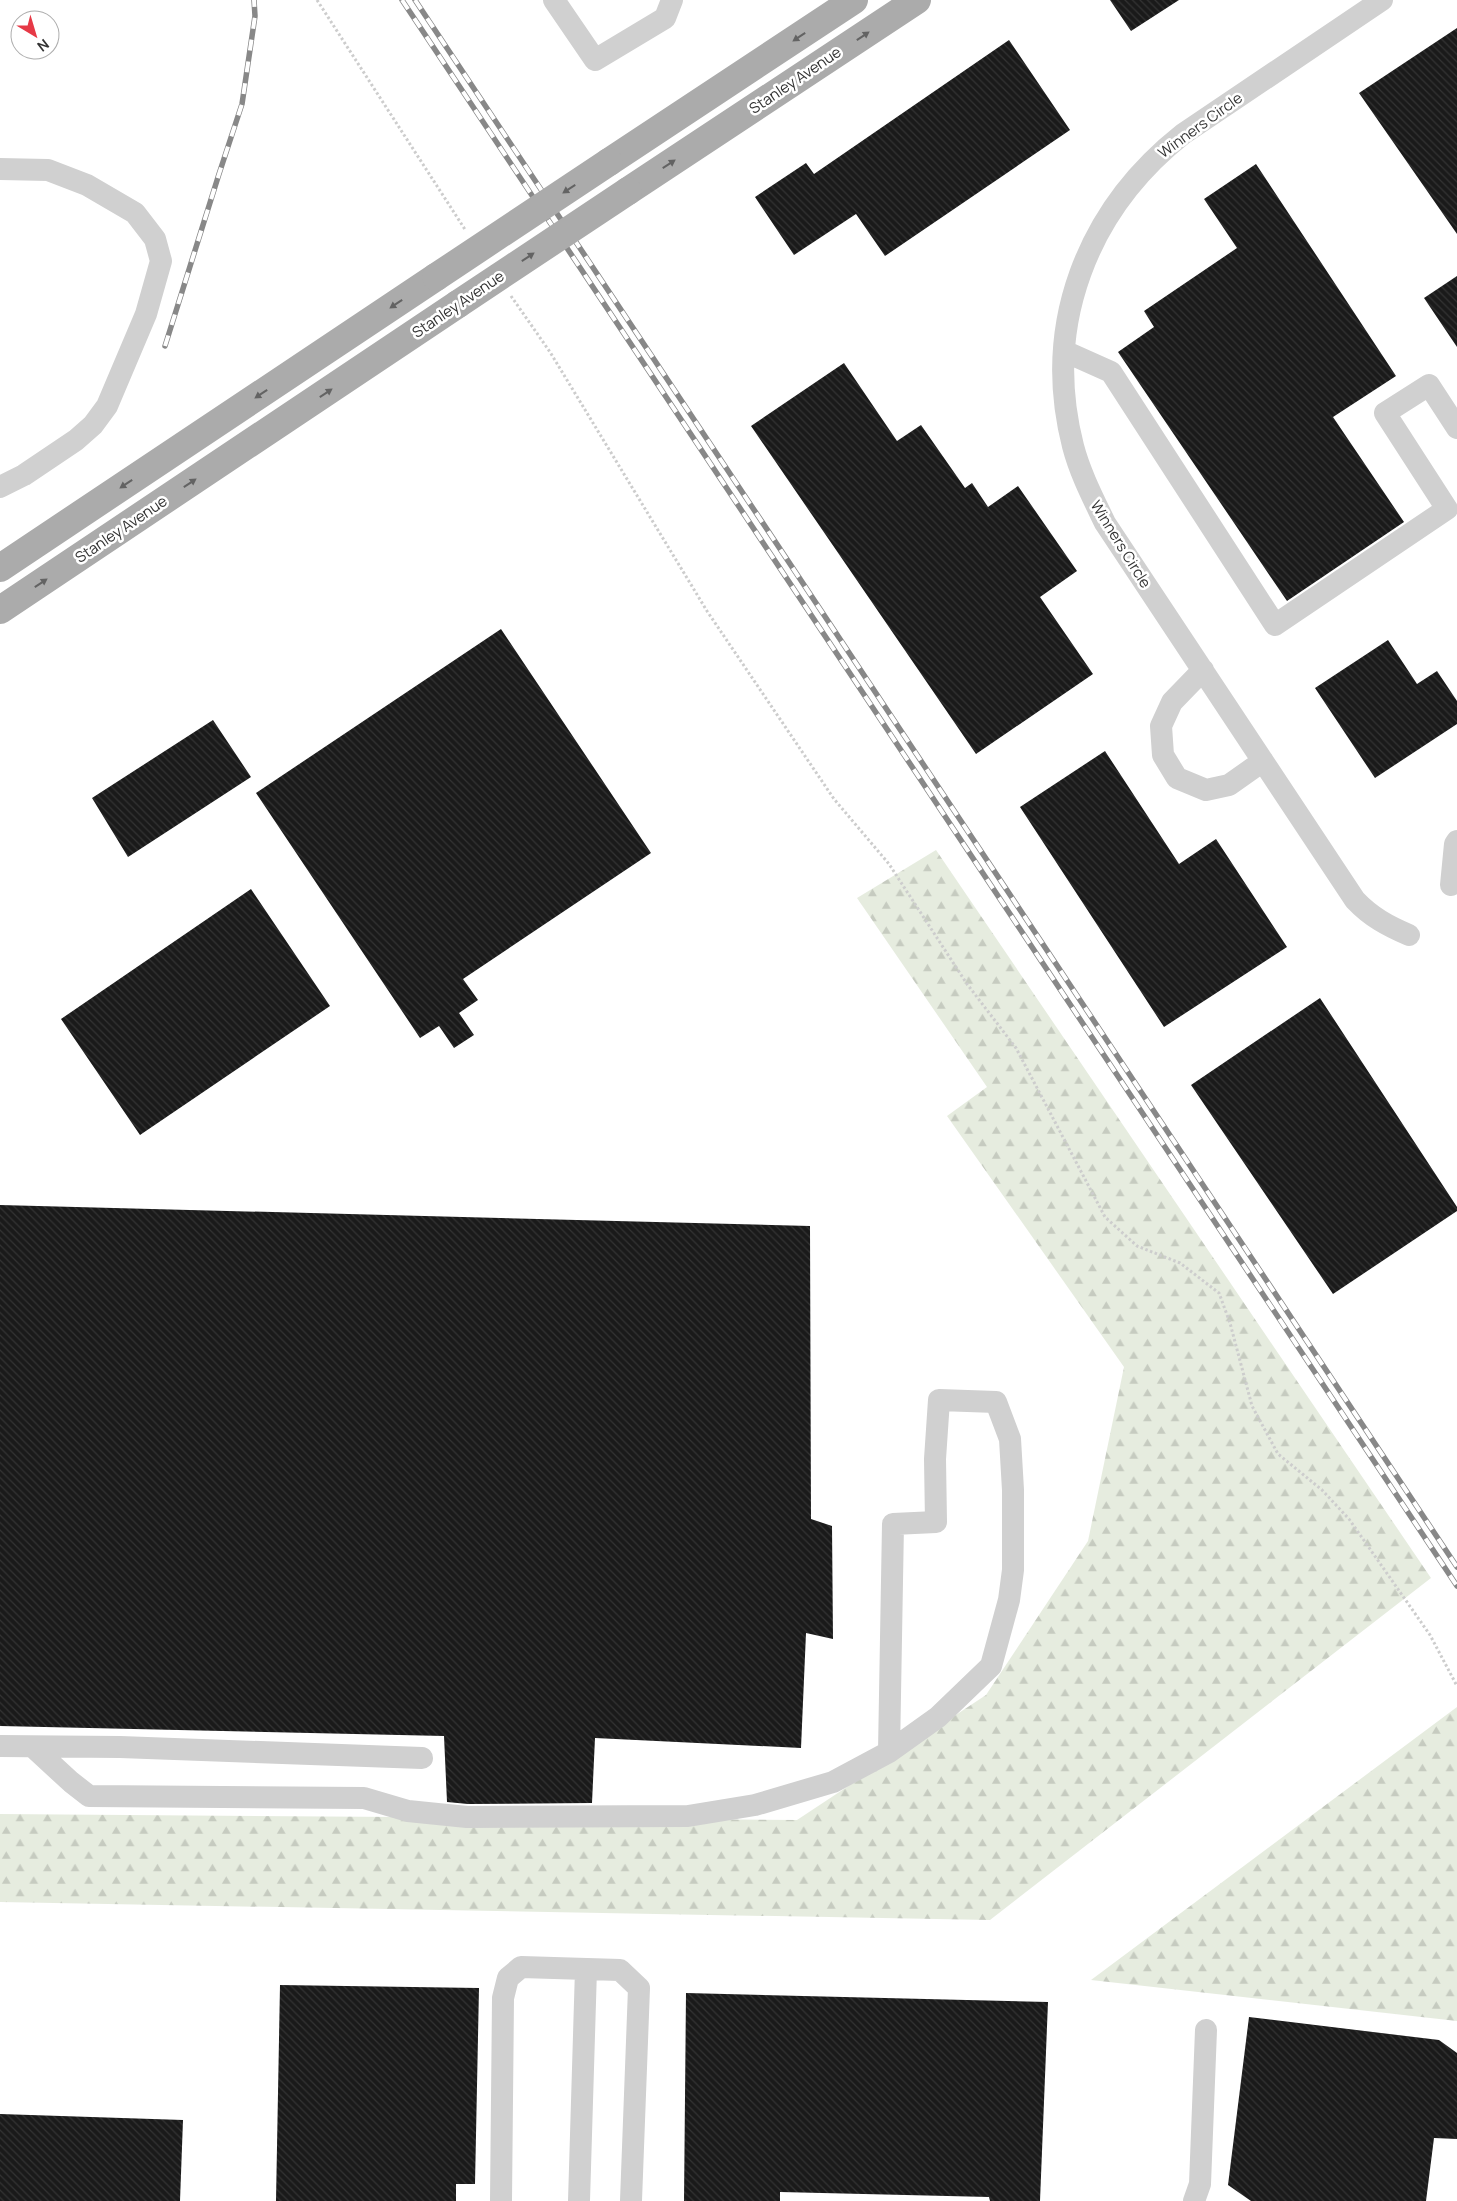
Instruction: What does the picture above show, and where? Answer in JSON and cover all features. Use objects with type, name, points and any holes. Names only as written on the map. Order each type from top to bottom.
[{"type":"main road","points":[[0,568],[854,0]]},
{"type":"main road","name":"Stanley Avenue","points":[[0,610],[917,0]]},
{"type":"street","points":[[554,0],[595,60],[665,18],[672,0]]},
{"type":"street","name":"Winners Circle","points":[[1382,0],[1183,134],[1160,152],[1140,172],[1112,210],[1095,239],[1079,274],[1071,302],[1063,369],[1066,404],[1073,446],[1087,485],[1105,523],[1355,900],[1387,926],[1409,935]]},
{"type":"street","points":[[0,169],[48,170],[87,185],[135,213],[155,239],[161,261],[146,314],[107,406],[93,425],[76,440],[24,474],[0,487]]},
{"type":"street","points":[[1064,351],[1111,372],[1275,626],[1447,509],[1384,413],[1429,385],[1457,428]]},
{"type":"street","points":[[1202,670],[1172,702],[1160,726],[1163,755],[1177,778],[1206,790],[1229,785],[1263,761]]},
{"type":"street","points":[[1451,884],[1457,841]]},
{"type":"street","points":[[33,1746],[70,1782],[89,1796],[364,1798],[408,1811],[467,1817],[688,1816],[755,1805],[833,1782],[889,1752],[938,1717],[991,1666],[1009,1600],[1013,1570],[1014,1490],[1010,1439],[996,1402],[939,1400],[935,1459],[936,1522],[893,1524],[889,1752]]},
{"type":"street","points":[[0,1746],[120,1747],[422,1758]]},
{"type":"street","points":[[501,2201],[503,1998],[508,1978],[521,1967],[620,1970],[639,1988],[631,2201]]},
{"type":"street","points":[[579,2201],[586,1969]]},
{"type":"street","points":[[1194,2201],[1200,2184],[1206,2030]]},
{"type":"path","points":[[317,0],[471,238]]},
{"type":"path","points":[[510,295],[550,352],[712,619],[834,799],[889,864],[967,984],[1016,1048],[1105,1217],[1137,1246],[1180,1263],[1219,1293],[1230,1323],[1252,1406],[1278,1454],[1322,1490],[1349,1519],[1430,1636],[1457,1686]]},
{"type":"green space","points":[[936,850],[1431,1578],[990,1920],[0,1902],[0,1814],[797,1820],[986,1695],[1088,1541],[1124,1367],[947,1116],[987,1087],[857,898]]},
{"type":"green space","points":[[1457,1707],[1457,2021],[1091,1980]]},
{"type":"building","points":[[1110,0],[1179,0],[1131,31]]},
{"type":"building","points":[[1457,28],[1457,234],[1359,93]]},
{"type":"building","points":[[1009,40],[1070,130],[885,256],[856,214],[794,255],[755,197],[806,163],[814,174]]},
{"type":"building","points":[[1256,164],[1396,376],[1333,417],[1404,522],[1287,601],[1118,352],[1154,327],[1144,311],[1237,248],[1204,199]]},
{"type":"building","points":[[1457,276],[1457,347],[1424,298]]},
{"type":"building","points":[[844,363],[897,441],[921,425],[965,488],[972,483],[988,507],[1018,486],[1077,571],[1040,597],[1093,674],[976,754],[751,426]]},
{"type":"building","points":[[501,629],[651,853],[463,979],[478,1000],[459,1013],[474,1035],[454,1048],[439,1026],[420,1038],[256,793]]},
{"type":"building","points":[[1388,640],[1417,684],[1437,671],[1457,701],[1457,724],[1375,778],[1315,688]]},
{"type":"building","points":[[213,720],[251,777],[128,857],[92,798]]},
{"type":"building","points":[[1105,751],[1179,864],[1216,839],[1287,947],[1164,1027],[1020,807]]},
{"type":"building","points":[[251,889],[330,1006],[140,1135],[61,1019]]},
{"type":"building","points":[[1320,998],[1457,1207],[1457,1211],[1333,1294],[1191,1085]]},
{"type":"building","points":[[0,1205],[810,1226],[811,1519],[832,1526],[833,1639],[806,1633],[801,1748],[595,1738],[592,1803],[468,1804],[447,1802],[444,1736],[0,1726]]},
{"type":"building","points":[[280,1985],[479,1988],[475,2184],[456,2184],[456,2201],[276,2201]]},
{"type":"building","points":[[686,1993],[1048,2002],[1040,2201],[990,2201],[989,2197],[780,2192],[780,2201],[684,2201]]},
{"type":"building","points":[[1249,2017],[1439,2040],[1457,2053],[1457,2139],[1434,2138],[1426,2201],[1251,2201],[1228,2185]]},
{"type":"building","points":[[0,2114],[183,2120],[180,2201],[0,2201]]},
{"type":"railway","points":[[165,346],[242,104],[255,16],[254,0]]},
{"type":"railway","points":[[402,0],[1457,1586]]},
{"type":"railway","points":[[415,0],[1457,1567]]}]
